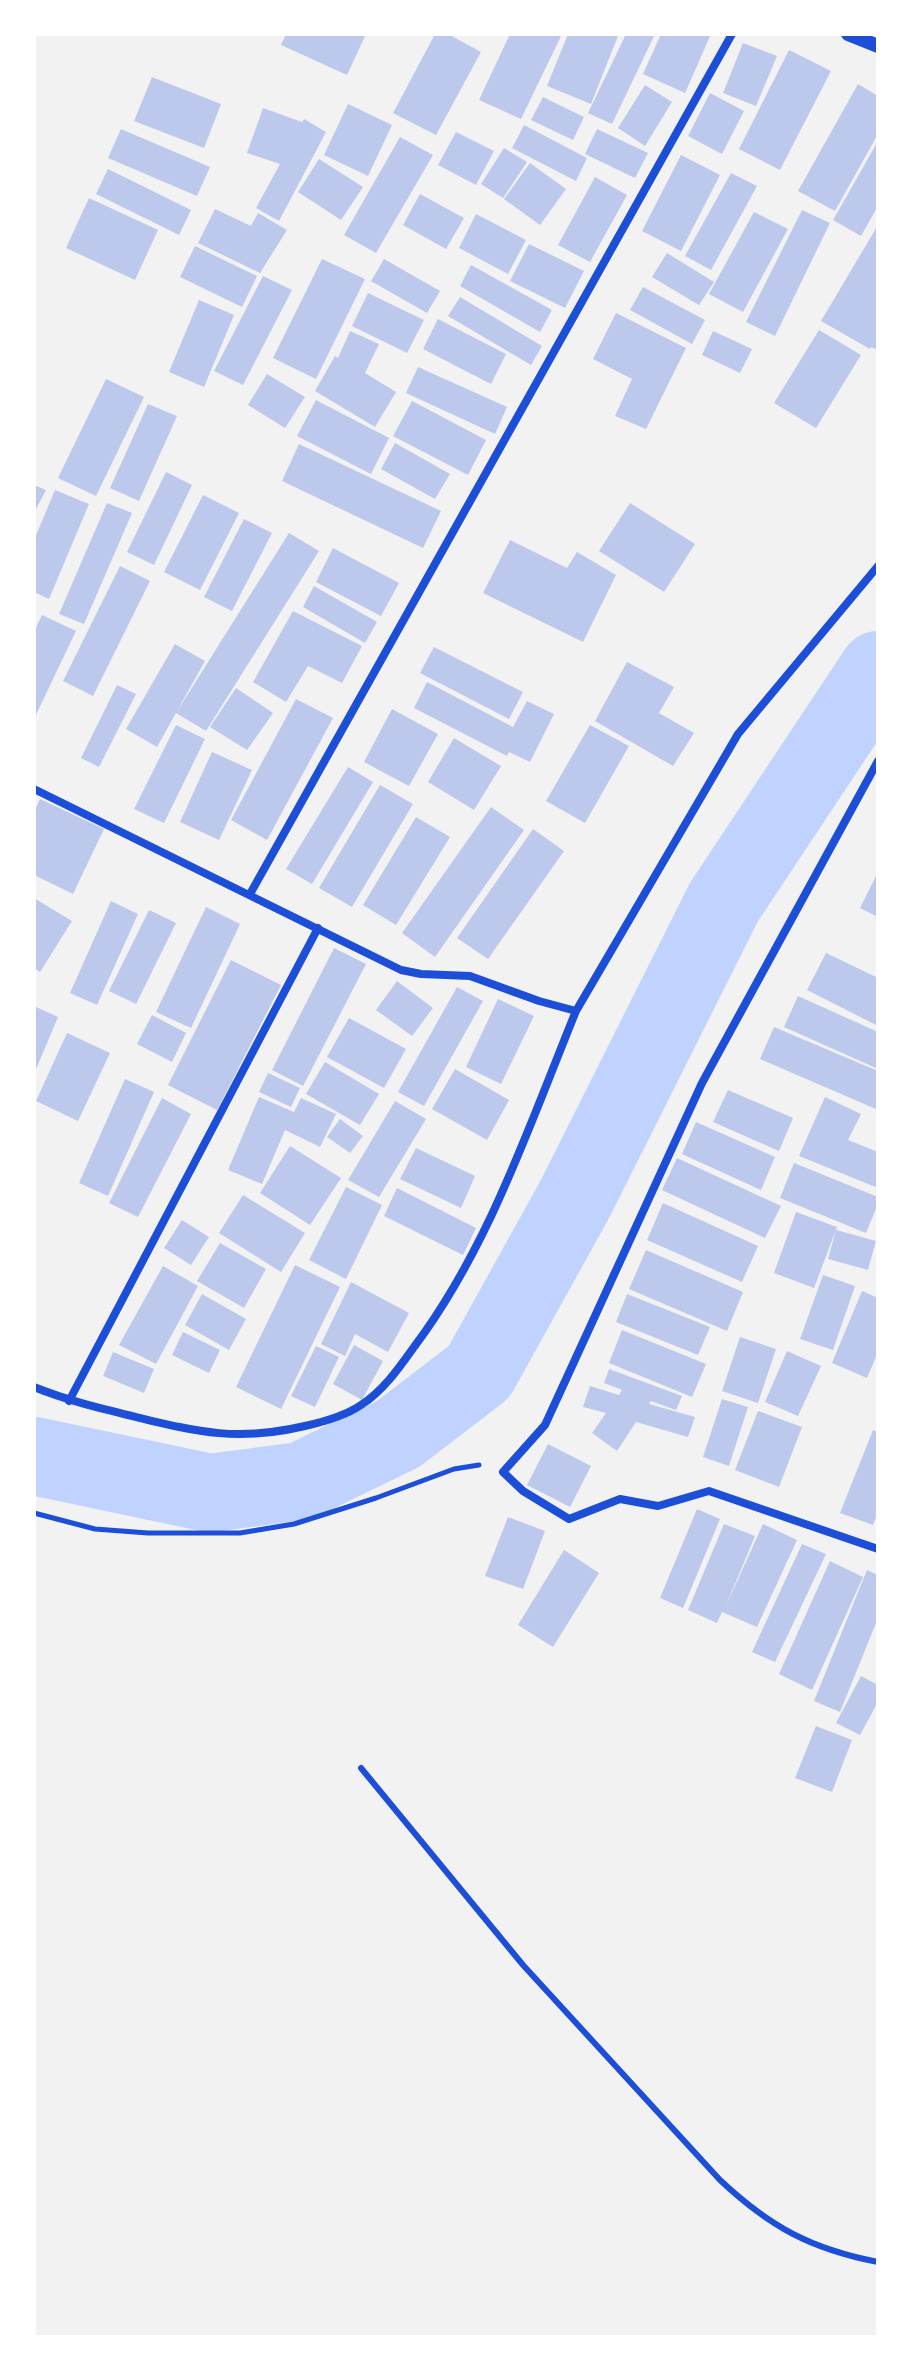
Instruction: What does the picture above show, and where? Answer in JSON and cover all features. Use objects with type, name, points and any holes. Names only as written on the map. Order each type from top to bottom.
[{"type":"street","points":[[250,894],[732,34]]},
{"type":"street","points":[[848,34],[878,46]]},
{"type":"street","points":[[34,1387],[69,1401],[226,1436],[278,1433],[324,1422],[361,1405],[392,1376],[438,1315],[483,1237],[576,1011],[738,734],[878,566]]},
{"type":"street","points":[[878,761],[702,1083],[545,1425],[503,1472],[523,1491],[569,1519],[620,1499],[658,1506],[709,1491],[878,1549]]},
{"type":"street","points":[[34,789],[401,970],[470,976],[576,1011]]},
{"type":"street","points":[[69,1401],[318,928]]},
{"type":"lane","points":[[361,1768],[523,1965],[745,2204],[805,2242],[878,2262]]},
{"type":"path","points":[[34,1513],[95,1529],[148,1533],[240,1533],[294,1524],[472,1464],[490,1466],[503,1472]]},
{"type":"building","points":[[286,34],[366,34],[347,75],[281,45]]},
{"type":"building","points":[[435,34],[448,34],[481,52],[436,135],[393,113]]},
{"type":"building","points":[[510,34],[562,34],[521,119],[479,100]]},
{"type":"building","points":[[568,34],[618,36],[591,104],[547,86]]},
{"type":"building","points":[[626,34],[655,34],[612,124],[588,113]]},
{"type":"building","points":[[661,34],[711,34],[685,93],[643,74]]},
{"type":"building","points":[[743,43],[777,56],[756,106],[723,93]]},
{"type":"building","points":[[789,50],[831,71],[780,170],[739,149]]},
{"type":"building","points":[[152,77],[221,104],[204,148],[134,121]]},
{"type":"building","points":[[858,84],[878,96],[878,134],[835,211],[798,191]]},
{"type":"building","points":[[645,85],[672,102],[645,146],[618,128]]},
{"type":"building","points":[[710,93],[744,111],[722,154],[688,136]]},
{"type":"building","points":[[543,97],[584,117],[573,140],[531,120]]},
{"type":"building","points":[[348,104],[392,125],[368,176],[324,155]]},
{"type":"building","points":[[263,108],[302,122],[304,119],[326,132],[279,221],[256,208],[280,164],[247,153]]},
{"type":"building","points":[[524,125],[587,158],[576,181],[512,148]]},
{"type":"building","points":[[121,129],[210,167],[197,196],[108,158]]},
{"type":"building","points":[[597,129],[648,153],[635,178],[585,154]]},
{"type":"building","points":[[456,132],[494,151],[476,185],[438,165]]},
{"type":"building","points":[[400,137],[433,155],[376,253],[344,235]]},
{"type":"building","points":[[878,141],[878,206],[861,236],[833,220]]},
{"type":"building","points":[[504,148],[527,162],[503,198],[481,184]]},
{"type":"building","points":[[681,155],[720,175],[681,251],[642,231]]},
{"type":"building","points":[[319,159],[363,187],[341,220],[298,192]]},
{"type":"building","points":[[530,163],[566,189],[540,225],[504,199]]},
{"type":"building","points":[[108,169],[191,210],[179,235],[96,194]]},
{"type":"building","points":[[731,173],[757,186],[711,270],[685,256]]},
{"type":"building","points":[[595,177],[627,195],[590,262],[558,245]]},
{"type":"building","points":[[420,194],[464,218],[446,249],[403,225]]},
{"type":"building","points":[[89,198],[158,230],[135,280],[66,248]]},
{"type":"building","points":[[215,209],[251,226],[258,213],[287,230],[260,273],[198,243]]},
{"type":"building","points":[[802,210],[830,223],[775,336],[746,322]]},
{"type":"building","points":[[754,212],[788,229],[743,312],[709,294]]},
{"type":"building","points":[[476,214],[526,240],[508,274],[459,248]]},
{"type":"building","points":[[878,225],[878,350],[870,349],[821,321]]},
{"type":"building","points":[[529,244],[584,271],[565,308],[510,281]]},
{"type":"building","points":[[195,246],[257,276],[242,307],[180,277]]},
{"type":"building","points":[[667,253],[714,282],[699,305],[652,277]]},
{"type":"building","points":[[322,259],[365,279],[316,379],[273,358]]},
{"type":"building","points":[[384,259],[440,291],[427,313],[371,281]]},
{"type":"building","points":[[471,265],[552,310],[540,332],[460,286]]},
{"type":"building","points":[[263,276],[292,290],[243,385],[214,371]]},
{"type":"building","points":[[643,287],[705,320],[692,344],[630,310]]},
{"type":"building","points":[[368,293],[424,320],[407,353],[352,326]]},
{"type":"building","points":[[460,297],[542,346],[531,365],[448,316]]},
{"type":"building","points":[[199,300],[234,315],[204,387],[169,372]]},
{"type":"building","points":[[616,313],[686,348],[646,429],[615,416],[632,379],[593,359]]},
{"type":"building","points":[[438,319],[506,354],[491,384],[423,349]]},
{"type":"building","points":[[819,330],[861,355],[816,428],[774,403]]},
{"type":"building","points":[[350,331],[379,344],[365,373],[396,392],[375,427],[315,391],[335,356],[338,358]]},
{"type":"building","points":[[713,331],[752,349],[740,373],[702,355]]},
{"type":"building","points":[[418,367],[507,407],[495,434],[406,393]]},
{"type":"building","points":[[267,374],[305,397],[285,428],[248,405]]},
{"type":"building","points":[[106,379],[144,397],[96,496],[58,478]]},
{"type":"building","points":[[316,400],[389,438],[371,474],[297,436]]},
{"type":"building","points":[[412,401],[486,440],[468,475],[393,436]]},
{"type":"building","points":[[148,404],[177,416],[139,501],[110,488]]},
{"type":"building","points":[[395,443],[450,474],[435,499],[381,469]]},
{"type":"building","points":[[299,444],[441,511],[423,548],[282,481]]},
{"type":"building","points":[[166,472],[192,485],[154,565],[127,552]]},
{"type":"building","points":[[34,485],[46,490],[34,513]]},
{"type":"building","points":[[55,490],[89,504],[49,599],[34,592],[34,540]]},
{"type":"building","points":[[203,495],[239,513],[200,590],[164,572]]},
{"type":"building","points":[[107,503],[132,513],[84,624],[59,614]]},
{"type":"building","points":[[630,503],[695,544],[664,592],[599,551]]},
{"type":"building","points":[[244,519],[272,533],[232,611],[204,597]]},
{"type":"building","points":[[289,533],[319,551],[206,731],[176,713]]},
{"type":"building","points":[[510,540],[567,568],[577,552],[616,575],[583,642],[483,593]]},
{"type":"building","points":[[333,548],[399,583],[381,616],[316,582]]},
{"type":"building","points":[[120,566],[150,581],[93,696],[63,681]]},
{"type":"building","points":[[314,586],[377,622],[365,643],[303,607]]},
{"type":"building","points":[[293,611],[362,646],[342,683],[308,666],[286,702],[253,682]]},
{"type":"building","points":[[42,615],[76,631],[34,719],[34,632]]},
{"type":"building","points":[[175,644],[205,661],[157,747],[126,729]]},
{"type":"building","points":[[434,647],[523,692],[509,719],[420,673]]},
{"type":"building","points":[[627,662],[674,687],[659,713],[694,733],[673,766],[595,721]]},
{"type":"building","points":[[427,682],[513,727],[527,701],[554,714],[530,762],[509,752],[507,756],[414,708]]},
{"type":"building","points":[[117,685],[136,694],[99,767],[81,758]]},
{"type":"building","points":[[236,688],[273,713],[247,750],[210,727]]},
{"type":"building","points":[[296,699],[333,718],[267,840],[231,820]]},
{"type":"building","points":[[392,709],[438,734],[409,786],[364,762]]},
{"type":"building","points":[[176,725],[205,739],[164,823],[134,809]]},
{"type":"building","points":[[590,725],[629,746],[585,823],[546,801]]},
{"type":"building","points":[[454,738],[501,766],[474,810],[428,782]]},
{"type":"building","points":[[212,752],[252,770],[219,840],[180,822]]},
{"type":"building","points":[[348,767],[373,782],[312,884],[286,869]]},
{"type":"building","points":[[380,785],[413,804],[352,907],[319,888]]},
{"type":"building","points":[[40,799],[104,829],[73,894],[34,875],[34,812]]},
{"type":"building","points":[[491,807],[524,830],[435,957],[402,933]]},
{"type":"building","points":[[416,817],[450,837],[396,925],[363,905]]},
{"type":"building","points":[[533,829],[564,851],[488,959],[457,938]]},
{"type":"building","points":[[878,872],[878,917],[860,908]]},
{"type":"building","points":[[34,898],[72,921],[40,972],[34,968]]},
{"type":"building","points":[[111,901],[138,914],[97,1005],[70,993]]},
{"type":"building","points":[[206,907],[240,924],[191,1028],[156,1012]]},
{"type":"building","points":[[149,910],[176,923],[136,1004],[109,991]]},
{"type":"building","points":[[334,948],[366,964],[303,1086],[272,1070]]},
{"type":"building","points":[[826,953],[878,978],[878,1026],[807,990]]},
{"type":"building","points":[[231,960],[281,985],[217,1110],[168,1085]]},
{"type":"building","points":[[397,981],[433,1008],[412,1036],[376,1010]]},
{"type":"building","points":[[457,987],[483,1001],[424,1106],[398,1092]]},
{"type":"building","points":[[798,996],[878,1032],[878,1069],[784,1027]]},
{"type":"building","points":[[498,999],[534,1016],[501,1084],[466,1067]]},
{"type":"building","points":[[34,1006],[58,1017],[34,1074]]},
{"type":"building","points":[[152,1015],[186,1033],[172,1062],[137,1044]]},
{"type":"building","points":[[349,1018],[406,1049],[384,1088],[327,1057]]},
{"type":"building","points":[[774,1027],[878,1071],[878,1110],[760,1059]]},
{"type":"building","points":[[67,1033],[110,1053],[78,1121],[36,1101]]},
{"type":"building","points":[[325,1062],[379,1094],[360,1125],[306,1094]]},
{"type":"building","points":[[455,1069],[509,1100],[487,1140],[432,1109]]},
{"type":"building","points":[[268,1073],[300,1088],[291,1107],[259,1092]]},
{"type":"building","points":[[125,1079],[154,1092],[108,1196],[79,1183]]},
{"type":"building","points":[[728,1090],[793,1118],[779,1151],[713,1122]]},
{"type":"building","points":[[259,1097],[294,1112],[301,1098],[336,1114],[320,1147],[285,1130],[262,1184],[228,1170]]},
{"type":"building","points":[[825,1097],[861,1114],[848,1140],[878,1152],[878,1188],[799,1156]]},
{"type":"building","points":[[162,1098],[191,1114],[138,1217],[109,1203]]},
{"type":"building","points":[[395,1101],[426,1119],[379,1197],[348,1180]]},
{"type":"building","points":[[340,1119],[363,1136],[350,1153],[327,1137]]},
{"type":"building","points":[[696,1122],[775,1157],[761,1190],[682,1154]]},
{"type":"building","points":[[290,1146],[341,1178],[310,1225],[260,1193]]},
{"type":"building","points":[[416,1148],[475,1176],[461,1208],[400,1179]]},
{"type":"building","points":[[677,1158],[781,1206],[765,1238],[662,1190]]},
{"type":"building","points":[[794,1163],[878,1197],[866,1233],[780,1198]]},
{"type":"building","points":[[346,1187],[382,1205],[346,1279],[309,1260]]},
{"type":"building","points":[[397,1188],[476,1228],[463,1255],[384,1216]]},
{"type":"building","points":[[243,1195],[305,1233],[281,1272],[219,1233]]},
{"type":"building","points":[[663,1203],[758,1246],[742,1282],[647,1240]]},
{"type":"building","points":[[796,1212],[837,1227],[814,1288],[774,1273]]},
{"type":"building","points":[[182,1220],[209,1237],[191,1265],[164,1248]]},
{"type":"building","points":[[836,1230],[876,1241],[868,1270],[828,1259]]},
{"type":"building","points":[[220,1243],[266,1269],[244,1308],[197,1281]]},
{"type":"building","points":[[646,1250],[743,1292],[727,1331],[629,1289]]},
{"type":"building","points":[[295,1265],[340,1287],[281,1409],[236,1387]]},
{"type":"building","points":[[163,1266],[198,1286],[156,1364],[119,1345]]},
{"type":"building","points":[[823,1275],[855,1286],[833,1350],[800,1339]]},
{"type":"building","points":[[351,1282],[409,1313],[388,1352],[355,1334],[345,1356],[321,1344]]},
{"type":"building","points":[[862,1291],[878,1298],[878,1352],[867,1378],[832,1363]]},
{"type":"building","points":[[202,1294],[246,1319],[229,1350],[185,1325]]},
{"type":"building","points":[[627,1294],[710,1327],[698,1355],[616,1322]]},
{"type":"building","points":[[622,1330],[706,1364],[692,1397],[609,1363]]},
{"type":"building","points":[[183,1332],[220,1350],[209,1373],[172,1355]]},
{"type":"building","points":[[740,1337],[776,1349],[758,1403],[722,1391]]},
{"type":"building","points":[[354,1345],[383,1361],[362,1400],[333,1384]]},
{"type":"building","points":[[316,1346],[339,1357],[315,1407],[291,1396]]},
{"type":"building","points":[[787,1351],[821,1366],[798,1416],[765,1402]]},
{"type":"building","points":[[113,1352],[154,1369],[144,1393],[103,1376]]},
{"type":"building","points":[[609,1369],[682,1396],[676,1410],[651,1401],[649,1404],[695,1417],[688,1437],[636,1422],[617,1451],[592,1433],[606,1413],[583,1407],[590,1386],[619,1395],[622,1390],[604,1383]]},
{"type":"building","points":[[722,1399],[748,1407],[729,1466],[703,1457]]},
{"type":"building","points":[[758,1411],[802,1427],[779,1487],[735,1470]]},
{"type":"building","points":[[873,1430],[878,1432],[878,1512],[873,1525],[840,1513]]},
{"type":"building","points":[[548,1444],[591,1466],[570,1507],[527,1485]]},
{"type":"building","points":[[697,1509],[720,1519],[683,1608],[660,1598]]},
{"type":"building","points":[[508,1517],[545,1531],[523,1589],[485,1576]]},
{"type":"building","points":[[724,1524],[755,1536],[725,1608],[763,1524],[797,1540],[757,1627],[722,1612],[717,1623],[688,1610]]},
{"type":"building","points":[[802,1544],[826,1554],[775,1662],[752,1652]]},
{"type":"building","points":[[564,1550],[599,1573],[553,1647],[518,1625]]},
{"type":"building","points":[[830,1561],[863,1577],[812,1690],[779,1674]]},
{"type":"building","points":[[867,1570],[878,1575],[878,1618],[840,1712],[814,1701]]},
{"type":"building","points":[[861,1676],[878,1685],[878,1702],[860,1735],[836,1723]]},
{"type":"building","points":[[816,1726],[852,1740],[832,1792],[795,1778]]},
{"type":"waterway","points":[[34,1456],[210,1493],[301,1481],[398,1434],[479,1372],[575,1199],[724,902],[878,670]]}]
